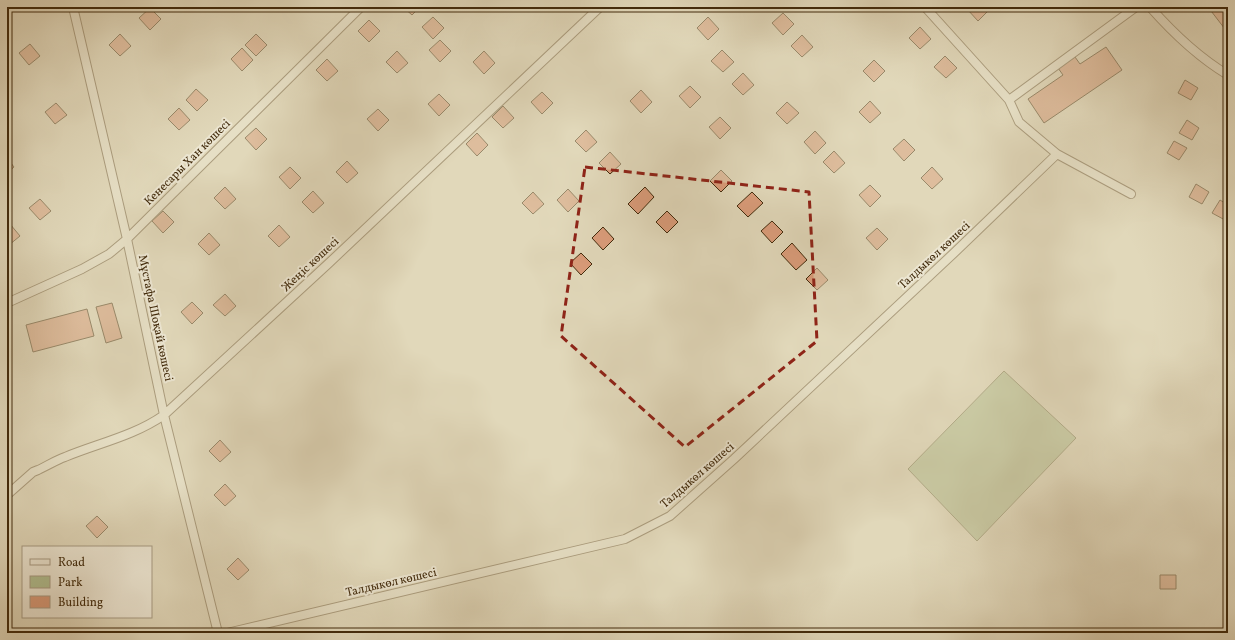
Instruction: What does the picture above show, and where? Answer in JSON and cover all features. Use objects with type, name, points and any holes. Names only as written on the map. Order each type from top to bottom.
[{"type":"street","name":"Мұстафа Шоқай көшесі","points":[[74,7],[127,239],[164,415],[218,633]]},
{"type":"street","name":"Кенесары Хан көшесі","points":[[7,303],[82,269],[109,254],[127,239],[361,7]]},
{"type":"street","name":"Жеңіс көшесі","points":[[7,495],[38,470],[64,457],[124,436],[153,423],[164,415],[323,268],[600,7]]},
{"type":"street","points":[[925,7],[1009,100],[1019,122],[1058,154],[1131,194]]},
{"type":"street","points":[[1009,100],[1136,7]]},
{"type":"street","points":[[1150,7],[1168,28],[1210,64],[1228,75]]},
{"type":"street","name":"Талдыкөл көшесі","points":[[227,633],[625,539],[670,516],[734,459],[1058,154]]},
{"type":"highlighted area","points":[[585,167],[809,192],[817,341],[685,447],[561,336]]},
{"type":"green space","points":[[1004,371],[1076,438],[977,541],[908,469]]},
{"type":"building","points":[[403,7],[420,7],[412,15]]},
{"type":"building","points":[[969,7],[986,7],[989,10],[978,21],[967,9]]},
{"type":"building","points":[[1208,7],[1228,7],[1228,33]]},
{"type":"building","points":[[150,8],[161,19],[150,30],[139,18]]},
{"type":"building","points":[[783,13],[794,24],[783,35],[772,23]]},
{"type":"building","points":[[433,17],[444,28],[433,39],[422,27]]},
{"type":"building","points":[[708,17],[719,29],[708,40],[697,28]]},
{"type":"building","points":[[369,20],[380,31],[369,42],[358,31]]},
{"type":"building","points":[[920,27],[931,39],[920,49],[909,38]]},
{"type":"building","points":[[120,34],[131,46],[120,56],[109,45]]},
{"type":"building","points":[[256,34],[267,45],[256,56],[245,45]]},
{"type":"building","points":[[802,35],[813,47],[802,57],[791,46]]},
{"type":"building","points":[[440,40],[451,51],[440,62],[429,50]]},
{"type":"building","points":[[30,44],[40,56],[29,65],[19,53]]},
{"type":"building","points":[[1106,47],[1122,70],[1044,123],[1028,99],[1063,75],[1058,68],[1075,57],[1080,64]]},
{"type":"building","points":[[242,48],[253,60],[242,71],[231,59]]},
{"type":"building","points":[[722,50],[734,62],[723,72],[711,61]]},
{"type":"building","points":[[397,51],[408,63],[397,73],[386,62]]},
{"type":"building","points":[[484,51],[495,63],[484,74],[473,62]]},
{"type":"building","points":[[945,56],[957,68],[946,78],[934,67]]},
{"type":"building","points":[[327,59],[338,71],[327,81],[316,70]]},
{"type":"building","points":[[874,60],[885,71],[874,82],[863,71]]},
{"type":"building","points":[[743,73],[754,85],[743,95],[732,84]]},
{"type":"building","points":[[1185,80],[1198,88],[1191,100],[1178,93]]},
{"type":"building","points":[[690,86],[701,97],[690,108],[679,96]]},
{"type":"building","points":[[196,89],[208,100],[197,111],[186,100]]},
{"type":"building","points":[[641,90],[652,102],[641,113],[630,101]]},
{"type":"building","points":[[542,92],[553,103],[542,114],[531,102]]},
{"type":"building","points":[[439,94],[450,105],[439,116],[428,104]]},
{"type":"building","points":[[870,101],[881,113],[870,123],[859,112]]},
{"type":"building","points":[[787,102],[799,113],[787,124],[776,113]]},
{"type":"building","points":[[56,103],[67,115],[55,124],[45,112]]},
{"type":"building","points":[[503,106],[514,118],[503,128],[492,117]]},
{"type":"building","points":[[179,108],[190,120],[179,130],[168,119]]},
{"type":"building","points":[[378,109],[389,120],[378,131],[367,119]]},
{"type":"building","points":[[720,117],[731,128],[720,139],[709,127]]},
{"type":"building","points":[[1187,120],[1199,128],[1192,140],[1179,133]]},
{"type":"building","points":[[256,128],[267,139],[256,150],[245,138]]},
{"type":"building","points":[[586,130],[597,142],[586,152],[575,141]]},
{"type":"building","points":[[815,131],[826,143],[815,154],[804,142]]},
{"type":"building","points":[[477,133],[488,145],[477,156],[466,144]]},
{"type":"building","points":[[904,139],[915,150],[904,161],[893,149]]},
{"type":"building","points":[[1174,141],[1187,148],[1179,160],[1167,153]]},
{"type":"building","points":[[834,151],[845,163],[834,173],[823,162]]},
{"type":"building","points":[[610,152],[621,164],[610,174],[599,163]]},
{"type":"building","points":[[7,158],[14,167],[7,173]]},
{"type":"building","points":[[347,161],[358,173],[347,183],[336,172]]},
{"type":"building","points":[[290,167],[301,178],[290,189],[279,177]]},
{"type":"building","points":[[932,167],[943,179],[932,189],[921,178]]},
{"type":"building","points":[[721,170],[732,181],[721,192],[710,181]]},
{"type":"building","points":[[1196,184],[1209,192],[1202,204],[1189,197]]},
{"type":"building","points":[[870,185],[881,196],[870,207],[859,195]]},
{"type":"building","points":[[225,187],[236,199],[225,209],[214,198]]},
{"type":"building","points":[[645,187],[654,197],[638,214],[628,204]]},
{"type":"building","points":[[568,189],[579,201],[568,212],[557,200]]},
{"type":"building","points":[[313,191],[324,203],[313,213],[302,202]]},
{"type":"building","points":[[533,192],[544,204],[533,214],[522,203]]},
{"type":"building","points":[[752,192],[763,203],[748,217],[737,206]]},
{"type":"building","points":[[40,199],[51,211],[40,220],[29,208]]},
{"type":"building","points":[[1220,200],[1228,205],[1228,216],[1225,220],[1212,213]]},
{"type":"building","points":[[163,211],[174,222],[163,233],[152,221]]},
{"type":"building","points":[[667,211],[678,222],[667,233],[656,222]]},
{"type":"building","points":[[772,221],[783,232],[772,243],[761,231]]},
{"type":"building","points":[[10,224],[20,236],[9,245],[7,242],[7,227]]},
{"type":"building","points":[[279,225],[290,237],[279,247],[268,236]]},
{"type":"building","points":[[603,227],[614,239],[603,250],[592,238]]},
{"type":"building","points":[[877,228],[888,239],[877,250],[866,238]]},
{"type":"building","points":[[209,233],[220,245],[209,255],[198,244]]},
{"type":"building","points":[[792,243],[807,260],[796,270],[781,254]]},
{"type":"building","points":[[581,253],[592,264],[581,275],[570,263]]},
{"type":"building","points":[[817,268],[828,280],[817,290],[806,279]]},
{"type":"building","points":[[225,294],[236,306],[225,316],[213,305]]},
{"type":"building","points":[[192,302],[203,313],[192,324],[181,312]]},
{"type":"building","points":[[112,303],[122,338],[106,343],[96,307]]},
{"type":"building","points":[[87,309],[94,336],[33,352],[26,325]]},
{"type":"building","points":[[220,440],[231,452],[220,462],[209,451]]},
{"type":"building","points":[[225,484],[236,496],[225,506],[214,495]]},
{"type":"building","points":[[97,516],[108,527],[97,538],[86,526]]},
{"type":"building","points":[[238,558],[249,570],[238,580],[227,569]]},
{"type":"building","points":[[1160,575],[1176,575],[1176,589],[1160,589]]}]
